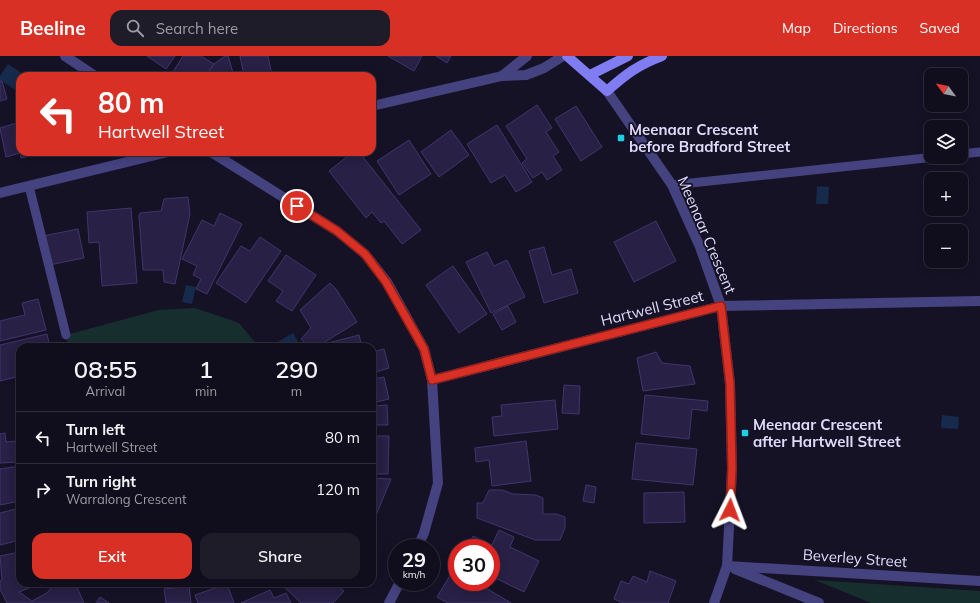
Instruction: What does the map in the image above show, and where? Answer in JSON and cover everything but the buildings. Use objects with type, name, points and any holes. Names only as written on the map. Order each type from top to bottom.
[{"type":"street","points":[[65,56],[89,72]]},
{"type":"street","points":[[502,76],[527,56]]},
{"type":"street","points":[[376,105],[502,76],[526,75],[544,68],[563,56]]},
{"type":"street","name":"Meenaar Crescent","points":[[567,56],[590,75],[607,92],[672,185],[700,247],[721,306],[730,384],[732,469],[727,566],[714,603]]},
{"type":"street","points":[[590,75],[628,56]]},
{"type":"street","points":[[607,92],[630,70],[644,62],[662,56]]},
{"type":"street","points":[[0,193],[152,156]]},
{"type":"street","points":[[218,156],[337,231],[365,254],[386,282],[424,349],[432,380],[438,483],[421,539]]},
{"type":"street","name":"Hartwell Street","points":[[432,380],[721,306],[980,301]]},
{"type":"street","points":[[727,566],[818,603]]},
{"type":"street","name":"Beverley Street","points":[[727,566],[980,581]]},
{"type":"street","points":[[389,603],[395,591]]},
{"type":"lane","points":[[968,153],[980,152]]},
{"type":"lane","points":[[672,185],[924,158]]},
{"type":"lane","points":[[30,186],[66,335]]},
{"type":"green space","points":[[195,308],[239,323],[256,343],[67,343],[66,335],[159,310]]},
{"type":"green space","points":[[815,580],[980,591],[980,603],[871,603]]},
{"type":"water","points":[[8,64],[20,72],[16,72],[16,90],[0,80],[0,76]]},
{"type":"water","points":[[817,186],[829,187],[828,204],[816,204]]},
{"type":"water","points":[[186,285],[196,287],[192,304],[182,302]]},
{"type":"water","points":[[293,333],[299,343],[276,343]]},
{"type":"water","points":[[942,415],[959,417],[958,429],[941,428]]},
{"type":"place","name":"Meenaar Crescent before Bradford Street","points":[[621,138]]},
{"type":"place","name":"Meenaar Crescent after Hartwell Street","points":[[745,433]]},
{"type":"route","points":[[297,206],[337,231],[365,254],[386,282],[424,349],[432,380],[721,306],[730,384],[732,469],[730,510]]}]
